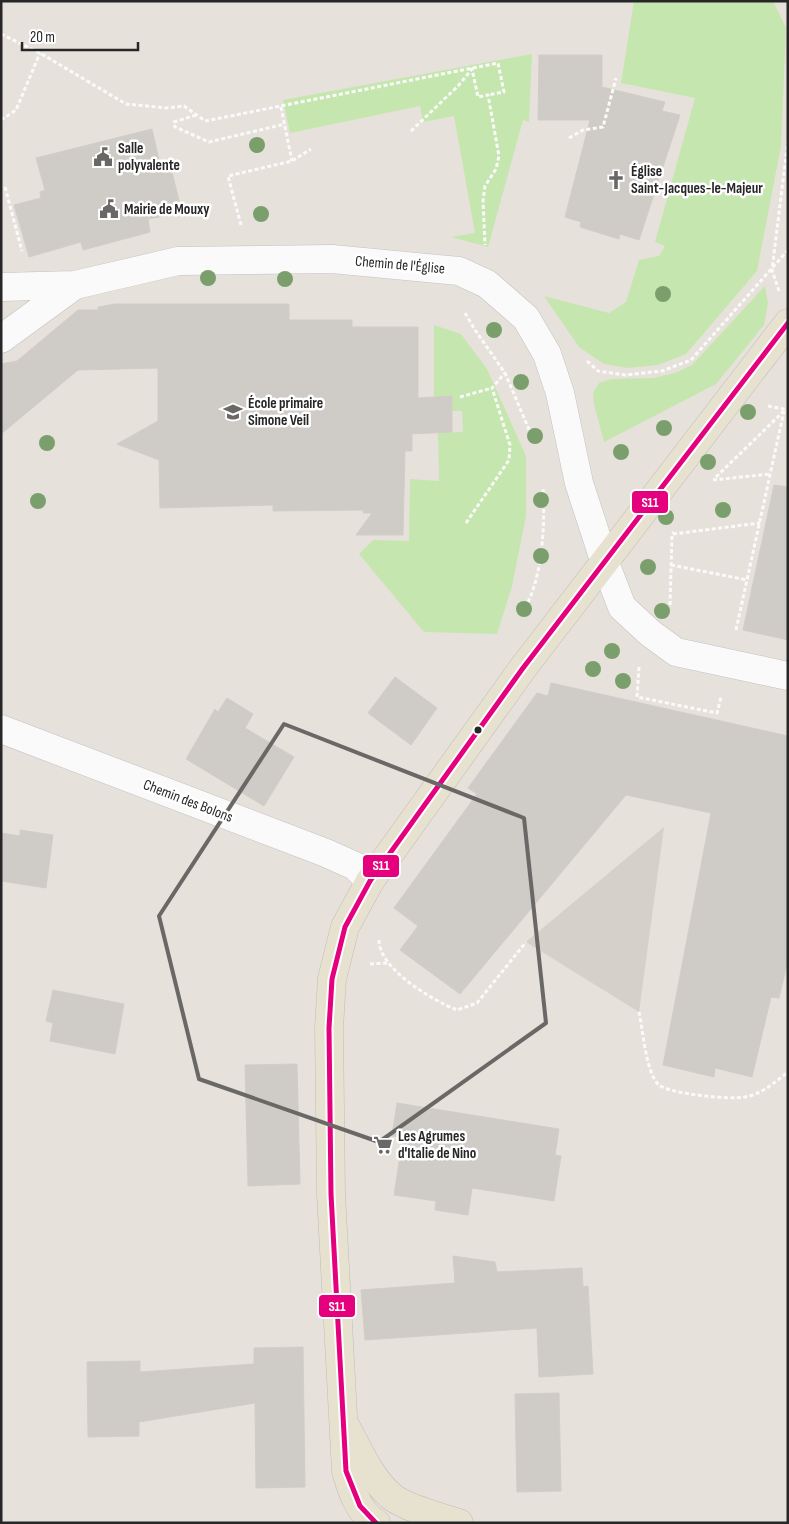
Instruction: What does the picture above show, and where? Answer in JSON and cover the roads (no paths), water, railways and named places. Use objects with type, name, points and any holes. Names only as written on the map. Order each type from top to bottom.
[{"type":"main road","points":[[392,1497],[369,1521],[352,1491],[346,1470],[331,1194],[329,1028],[332,979],[345,927],[370,881],[523,668],[788,323]]},
{"type":"main road","points":[[345,1425],[373,1475],[392,1497],[459,1523]]},
{"type":"street","name":"Chemin de l'Église","points":[[1,287],[75,285],[178,261],[332,259],[460,271],[488,284],[526,318],[546,354],[560,393],[579,483],[605,563],[622,607],[650,633],[676,652],[788,676]]},
{"type":"street","points":[[1,339],[75,285]]},
{"type":"street","name":"Chemin des Bolons","points":[[1,729],[326,853],[355,866],[370,881]]},
{"type":"place","name":"Salle polyvalente","points":[[103,157]]},
{"type":"place","name":"Église Saint-Jacques-le-Majeur","points":[[616,180]]},
{"type":"place","name":"Mairie de Mouxy","points":[[109,209]]},
{"type":"place","name":"École primaire Simone Veil","points":[[233,412]]},
{"type":"place","name":"Les Agrumes d'Italie de Nino","points":[[383,1145]]}]
